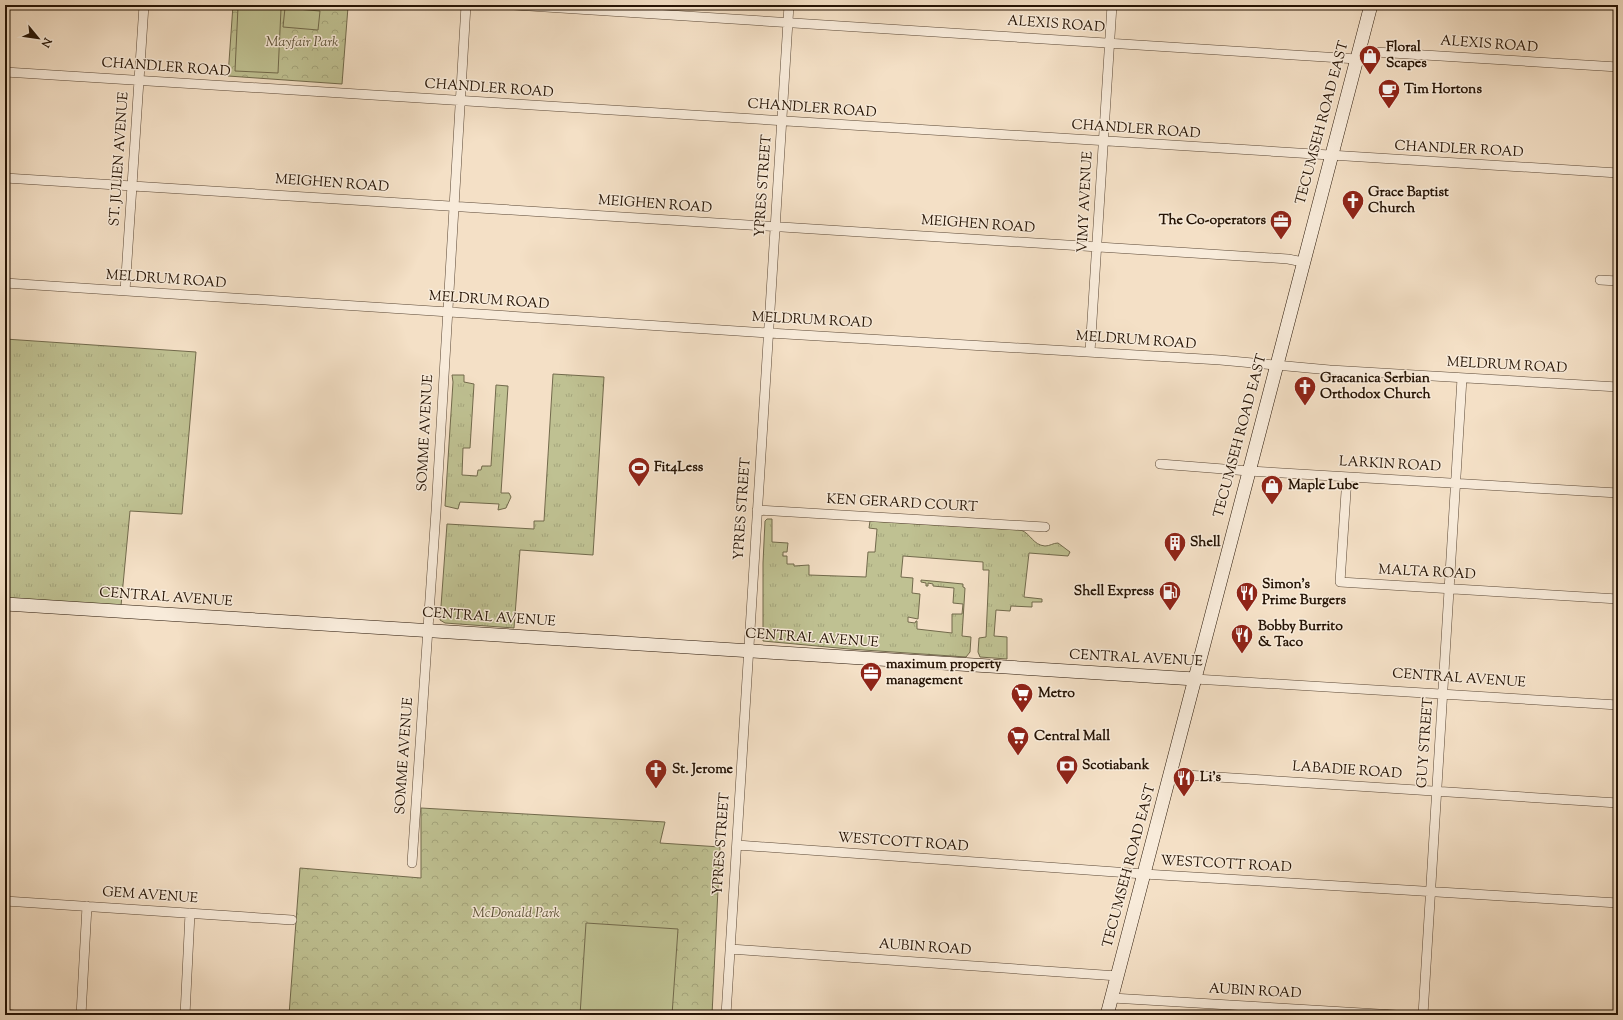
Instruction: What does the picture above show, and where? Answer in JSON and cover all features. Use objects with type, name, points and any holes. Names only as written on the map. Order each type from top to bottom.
[{"type":"street","name":"ST. JULIEN AVENUE","points":[[125,291],[144,5]]},
{"type":"street","name":"SOMME AVENUE","points":[[412,863],[436,511],[466,5]]},
{"type":"street","name":"ALEXIS ROAD","points":[[514,5],[1110,43],[1618,67]]},
{"type":"street","name":"YPRES STREET","points":[[726,1015],[789,5]]},
{"type":"street","name":"VIMY AVENUE","points":[[1090,352],[1112,5]]},
{"type":"street","name":"TECUMSEH ROAD EAST","points":[[1107,1015],[1330,156],[1371,5]]},
{"type":"street","name":"CHANDLER ROAD","points":[[5,72],[460,102],[1618,173]]},
{"type":"street","name":"MEIGHEN ROAD","points":[[5,178],[1288,259],[1303,262]]},
{"type":"street","points":[[1600,280],[1618,281]]},
{"type":"street","name":"MELDRUM ROAD","points":[[5,283],[1618,387]]},
{"type":"street","name":"GUY STREET","points":[[1423,1015],[1462,378]]},
{"type":"street","name":"LARKIN ROAD","points":[[1160,464],[1249,471],[1618,493]]},
{"type":"street","name":"MALTA ROAD","points":[[1348,477],[1340,582],[1618,598]]},
{"type":"street","name":"KEN GERARD COURT","points":[[758,510],[1045,527]]},
{"type":"street","name":"CENTRAL AVENUE","points":[[5,604],[1618,705]]},
{"type":"street","name":"LABADIE ROAD","points":[[1170,774],[1618,803]]},
{"type":"street","name":"WESTCOTT ROAD","points":[[736,845],[1144,874],[1618,903]]},
{"type":"street","name":"GEM AVENUE","points":[[5,901],[292,920]]},
{"type":"street","points":[[81,1015],[88,906]]},
{"type":"street","points":[[185,1015],[190,913]]},
{"type":"street","name":"AUBIN ROAD","points":[[730,949],[1118,976]]},
{"type":"street","name":"AUBIN ROAD","points":[[1112,998],[1396,1015]]},
{"type":"street","points":[[5,1014],[14,1015]]},
{"type":"green space","name":"Mayfair Park","points":[[233,5],[311,5],[348,7],[342,84],[228,76]]},
{"type":"green space","points":[[238,7],[281,9],[278,73],[235,71]]},
{"type":"green space","points":[[285,8],[320,11],[318,30],[283,27]]},
{"type":"green space","points":[[5,339],[196,352],[182,514],[130,511],[121,606],[5,599]]},
{"type":"green space","points":[[553,374],[604,377],[593,555],[520,550],[514,628],[445,623],[440,620],[447,524],[534,529],[534,521],[544,521]]},
{"type":"green space","points":[[452,375],[464,375],[464,382],[474,384],[470,448],[463,448],[462,475],[477,476],[478,470],[481,470],[482,466],[491,466],[496,385],[508,386],[501,493],[509,493],[511,497],[506,508],[498,510],[499,504],[460,502],[458,509],[445,506],[453,382]]},
{"type":"green space","points":[[767,519],[772,519],[772,542],[788,543],[787,552],[783,552],[783,556],[787,556],[787,564],[794,564],[794,566],[809,565],[809,575],[866,577],[868,552],[875,552],[877,529],[869,528],[870,521],[1021,530],[1038,544],[1047,546],[1058,543],[1070,552],[1068,556],[1029,553],[1024,597],[1042,599],[1042,602],[1032,602],[1032,607],[1011,606],[1010,611],[996,610],[994,636],[1007,637],[1007,659],[980,657],[978,652],[979,638],[986,637],[989,570],[983,570],[983,562],[903,556],[901,577],[913,578],[912,593],[920,594],[918,619],[908,617],[908,622],[915,623],[917,621],[917,629],[952,633],[952,614],[962,614],[963,604],[953,603],[954,588],[933,586],[933,584],[928,583],[928,586],[926,586],[926,583],[921,582],[921,580],[963,584],[963,587],[965,588],[962,636],[971,637],[970,652],[966,657],[849,649],[763,641],[763,563],[765,521]]},
{"type":"green space","name":"McDonald Park","points":[[421,808],[665,822],[660,843],[720,847],[712,1015],[289,1015],[300,868],[421,878]]},
{"type":"green space","points":[[586,923],[678,929],[672,1015],[580,1015]]},
{"type":"place","name":"Floral Scapes","points":[[1370,76]]},
{"type":"place","name":"Tim Hortons","points":[[1389,110]]},
{"type":"place","name":"Grace Baptist Church","points":[[1353,220]]},
{"type":"place","name":"The Co-operators","points":[[1281,240]]},
{"type":"place","name":"Gracanica Serbian Orthodox Church","points":[[1305,406]]},
{"type":"place","name":"Fit4Less","points":[[639,488]]},
{"type":"place","name":"Maple Lube","points":[[1272,506]]},
{"type":"place","name":"Shell","points":[[1175,562]]},
{"type":"place","name":"Shell Express","points":[[1170,612]]},
{"type":"place","name":"Simon's Prime Burgers","points":[[1247,612]]},
{"type":"place","name":"Bobby Burrito & Taco","points":[[1242,654]]},
{"type":"place","name":"maximum property management","points":[[871,692]]},
{"type":"place","name":"Metro","points":[[1022,714]]},
{"type":"place","name":"Central Mall","points":[[1018,756]]},
{"type":"place","name":"Scotiabank","points":[[1067,786]]},
{"type":"place","name":"St. Jerome","points":[[656,790]]},
{"type":"place","name":"Li's","points":[[1184,798]]}]
